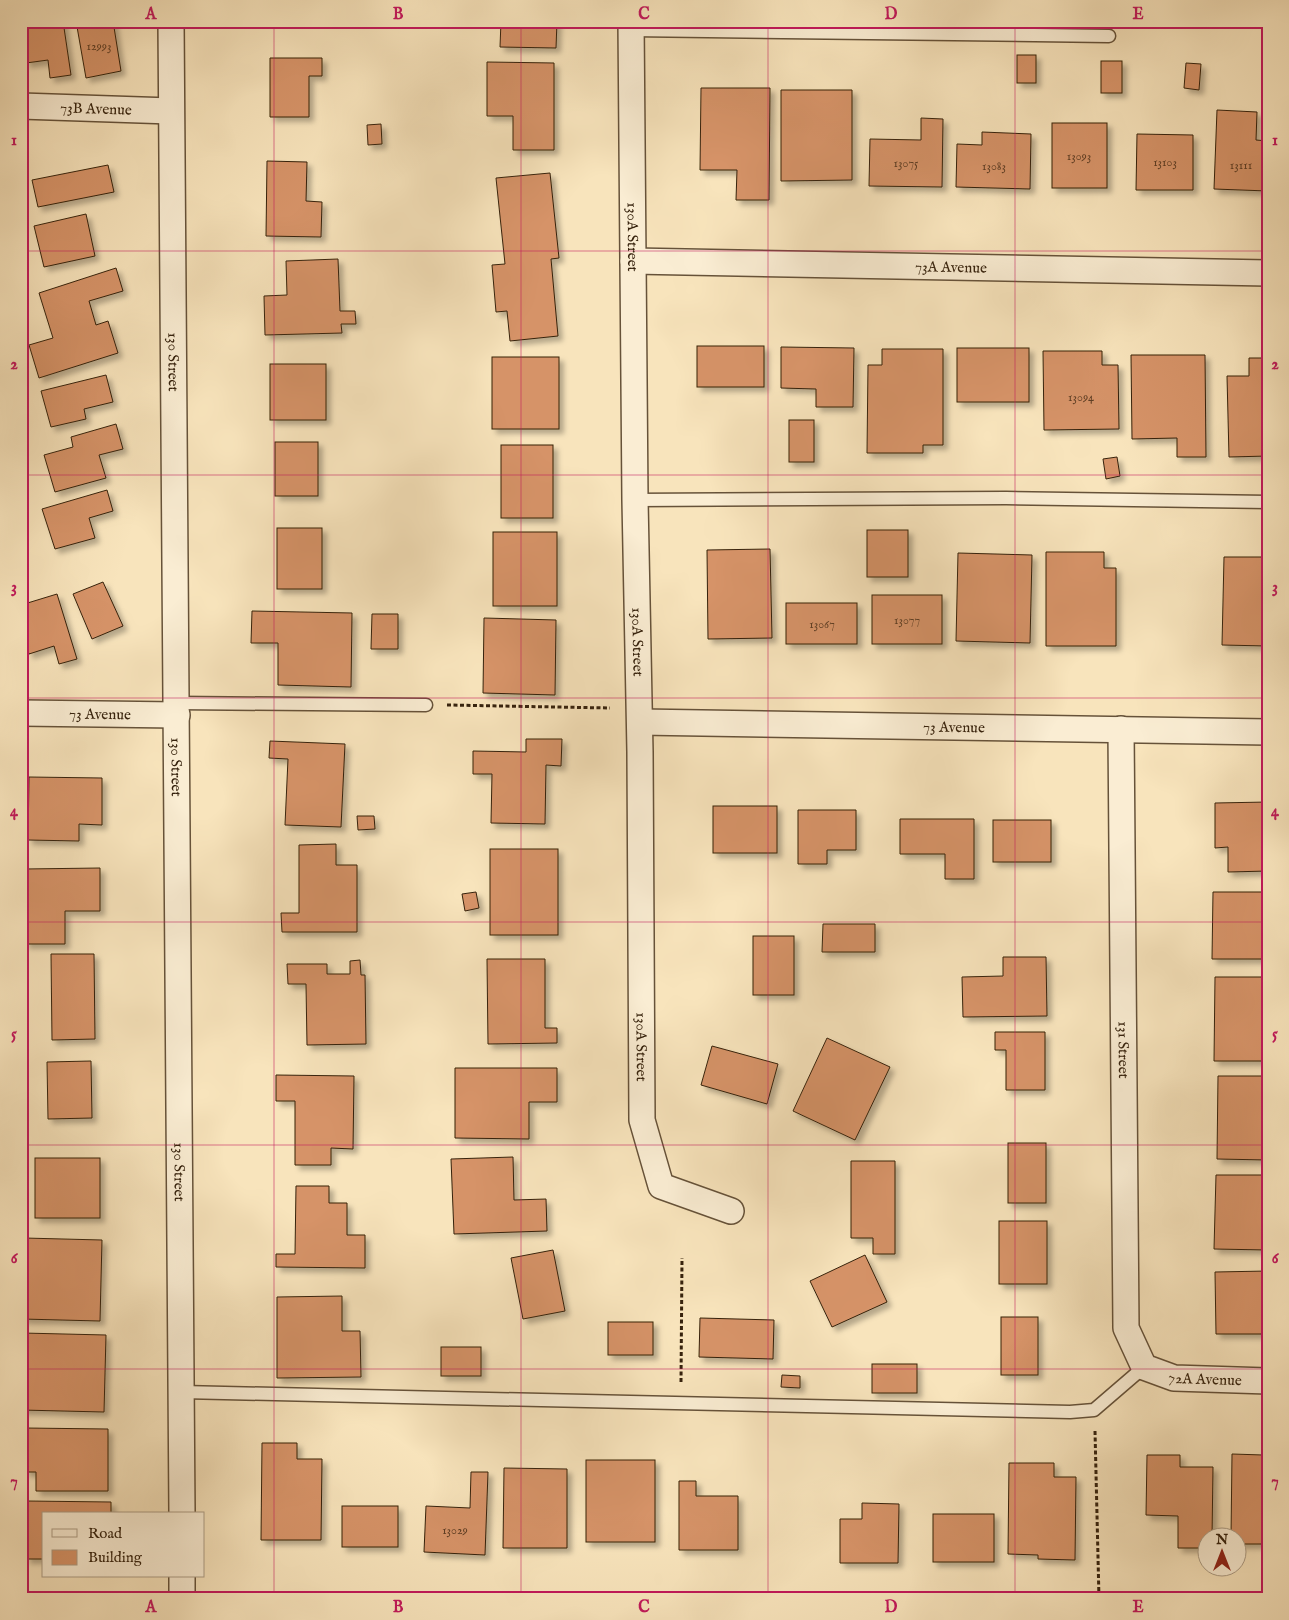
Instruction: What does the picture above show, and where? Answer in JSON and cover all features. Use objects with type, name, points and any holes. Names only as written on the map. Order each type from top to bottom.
[{"type":"street","name":"130 Street","points":[[171,21],[182,1512]]},
{"type":"street","name":"130A Street","points":[[631,26],[635,500],[640,722],[642,1120],[661,1186],[731,1211]]},
{"type":"street","name":"73B Avenue","points":[[21,106],[172,110]]},
{"type":"street","name":"73A Avenue","points":[[633,261],[1268,273]]},
{"type":"street","name":"73 Avenue","points":[[21,713],[177,709]]},
{"type":"street","name":"73 Avenue","points":[[640,722],[1268,732]]},
{"type":"street","name":"131 Street","points":[[1121,729],[1126,1328],[1144,1367]]},
{"type":"street","name":"72A Avenue","points":[[1144,1367],[1174,1378],[1268,1381]]},
{"type":"street","points":[[182,1578],[182,1599]]},
{"type":"lane","points":[[631,26],[1109,36]]},
{"type":"lane","points":[[635,500],[1006,498],[1268,502]]},
{"type":"lane","points":[[177,709],[426,705]]},
{"type":"lane","points":[[182,1392],[1070,1412],[1094,1410],[1144,1367]]},
{"type":"path","points":[[426,705],[613,708]]},
{"type":"path","points":[[681,1402],[682,1258]]},
{"type":"path","points":[[1094,1426],[1099,1599]]},
{"type":"building","points":[[21,21],[63,21],[71,75],[50,78],[48,60],[26,63]]},
{"type":"building","points":[[76,21],[113,21],[121,71],[86,78]]},
{"type":"building","points":[[501,21],[557,21],[556,48],[500,47]]},
{"type":"building","points":[[1017,55],[1036,55],[1036,83],[1017,83]]},
{"type":"building","points":[[270,58],[322,58],[322,76],[309,76],[309,117],[270,117]]},
{"type":"building","points":[[1101,61],[1122,61],[1122,93],[1101,93]]},
{"type":"building","points":[[487,62],[554,63],[554,150],[513,150],[513,116],[487,116]]},
{"type":"building","points":[[1186,63],[1201,64],[1199,90],[1184,88]]},
{"type":"building","points":[[701,88],[770,88],[769,200],[736,200],[737,170],[700,170]]},
{"type":"building","points":[[781,90],[852,90],[852,180],[781,181]]},
{"type":"building","points":[[1217,110],[1257,112],[1256,140],[1268,141],[1268,191],[1214,189]]},
{"type":"building","points":[[921,118],[943,119],[942,187],[869,186],[870,139],[921,140]]},
{"type":"building","points":[[1052,123],[1107,123],[1107,188],[1052,188]]},
{"type":"building","points":[[381,124],[382,144],[368,145],[367,125]]},
{"type":"building","points":[[982,132],[1031,134],[1030,189],[956,187],[957,144],[982,145]]},
{"type":"building","points":[[1137,134],[1193,135],[1193,190],[1136,190]]},
{"type":"building","points":[[267,161],[307,162],[306,201],[322,202],[321,237],[266,236]]},
{"type":"building","points":[[108,165],[114,192],[38,207],[32,180]]},
{"type":"building","points":[[550,173],[559,258],[551,259],[558,336],[510,341],[507,311],[496,312],[492,265],[505,264],[496,178]]},
{"type":"building","points":[[86,214],[95,256],[44,267],[34,226]]},
{"type":"building","points":[[338,259],[340,311],[355,311],[356,324],[341,324],[342,333],[265,335],[264,296],[287,295],[286,261]]},
{"type":"building","points":[[116,268],[123,291],[89,301],[96,325],[108,321],[118,353],[39,378],[29,345],[53,338],[39,293]]},
{"type":"building","points":[[697,346],[764,346],[764,387],[697,387]]},
{"type":"building","points":[[781,347],[854,348],[853,407],[816,407],[816,389],[781,388]]},
{"type":"building","points":[[957,348],[1029,348],[1029,402],[957,402]]},
{"type":"building","points":[[882,349],[943,349],[943,445],[923,445],[923,453],[867,453],[868,365],[882,365]]},
{"type":"building","points":[[1043,351],[1102,351],[1102,365],[1118,365],[1119,429],[1044,430]]},
{"type":"building","points":[[1131,355],[1205,355],[1206,457],[1177,457],[1177,438],[1132,439]]},
{"type":"building","points":[[492,357],[559,357],[559,429],[492,429]]},
{"type":"building","points":[[1249,358],[1268,358],[1268,456],[1229,457],[1227,376],[1249,376]]},
{"type":"building","points":[[270,364],[326,364],[326,420],[270,420]]},
{"type":"building","points":[[106,375],[113,402],[84,409],[86,419],[51,427],[41,391]]},
{"type":"building","points":[[789,420],[814,420],[814,462],[789,462]]},
{"type":"building","points":[[116,424],[123,449],[99,455],[106,478],[55,492],[44,455],[73,447],[71,437]]},
{"type":"building","points":[[275,442],[318,442],[318,496],[275,496]]},
{"type":"building","points":[[501,445],[553,445],[553,518],[501,518]]},
{"type":"building","points":[[1117,457],[1120,476],[1106,479],[1103,459]]},
{"type":"building","points":[[107,490],[113,511],[89,518],[95,538],[55,549],[42,509]]},
{"type":"building","points":[[277,528],[322,528],[322,589],[277,589]]},
{"type":"building","points":[[867,530],[908,530],[908,577],[867,577]]},
{"type":"building","points":[[493,532],[557,532],[557,606],[493,606]]},
{"type":"building","points":[[770,549],[772,638],[708,639],[707,550]]},
{"type":"building","points":[[1046,552],[1104,552],[1104,568],[1116,568],[1116,646],[1046,646]]},
{"type":"building","points":[[958,553],[1032,555],[1030,643],[956,641]]},
{"type":"building","points":[[1224,557],[1268,557],[1268,646],[1222,645]]},
{"type":"building","points":[[103,582],[123,626],[92,639],[73,594]]},
{"type":"building","points":[[57,594],[77,659],[59,664],[54,646],[29,654],[21,628],[21,605]]},
{"type":"building","points":[[872,595],[942,595],[942,644],[872,644]]},
{"type":"building","points":[[786,603],[857,603],[857,644],[786,644]]},
{"type":"building","points":[[252,611],[352,613],[351,687],[278,685],[278,643],[251,643]]},
{"type":"building","points":[[372,614],[398,614],[398,649],[371,649]]},
{"type":"building","points":[[484,618],[556,620],[555,695],[483,693]]},
{"type":"building","points":[[526,739],[562,739],[561,766],[546,765],[545,824],[491,823],[492,774],[473,774],[473,751],[526,752]]},
{"type":"building","points":[[270,741],[345,744],[341,827],[285,825],[288,759],[269,758]]},
{"type":"building","points":[[29,777],[102,778],[102,825],[79,824],[79,841],[28,840]]},
{"type":"building","points":[[1268,802],[1268,871],[1228,872],[1228,847],[1215,848],[1215,803]]},
{"type":"building","points":[[713,806],[777,806],[777,853],[713,853]]},
{"type":"building","points":[[798,810],[856,810],[856,850],[827,850],[827,864],[798,864]]},
{"type":"building","points":[[357,816],[374,816],[375,829],[358,830]]},
{"type":"building","points":[[900,819],[974,819],[974,879],[945,879],[945,854],[900,854]]},
{"type":"building","points":[[993,820],[1051,820],[1051,862],[993,862]]},
{"type":"building","points":[[336,844],[336,865],[357,865],[357,932],[282,932],[281,913],[299,913],[299,845]]},
{"type":"building","points":[[490,849],[558,849],[558,935],[490,935]]},
{"type":"building","points":[[100,868],[100,911],[65,911],[65,944],[25,944],[24,869]]},
{"type":"building","points":[[476,892],[479,908],[465,911],[462,894]]},
{"type":"building","points":[[1213,892],[1268,892],[1268,959],[1212,959]]},
{"type":"building","points":[[823,924],[875,924],[875,952],[822,952]]},
{"type":"building","points":[[753,936],[794,936],[794,995],[753,995]]},
{"type":"building","points":[[51,954],[94,954],[95,1039],[52,1040]]},
{"type":"building","points":[[1003,957],[1046,957],[1047,1016],[963,1017],[962,977],[1003,976]]},
{"type":"building","points":[[487,959],[545,959],[545,1028],[557,1028],[557,1043],[488,1044]]},
{"type":"building","points":[[360,960],[361,975],[365,975],[366,1044],[307,1045],[306,984],[288,984],[287,964],[327,964],[327,974],[350,974],[350,961]]},
{"type":"building","points":[[1215,977],[1268,977],[1268,1061],[1214,1061]]},
{"type":"building","points":[[995,1032],[1045,1032],[1045,1090],[1006,1090],[1006,1050],[995,1050]]},
{"type":"building","points":[[827,1038],[890,1067],[855,1140],[793,1111]]},
{"type":"building","points":[[712,1046],[778,1064],[767,1104],[701,1085]]},
{"type":"building","points":[[91,1061],[92,1118],[48,1119],[47,1062]]},
{"type":"building","points":[[455,1068],[557,1068],[557,1102],[529,1102],[529,1139],[455,1138]]},
{"type":"building","points":[[276,1075],[354,1076],[353,1149],[331,1148],[331,1165],[295,1165],[295,1101],[276,1101]]},
{"type":"building","points":[[1218,1076],[1268,1076],[1268,1160],[1217,1159]]},
{"type":"building","points":[[1008,1143],[1046,1143],[1046,1203],[1008,1203]]},
{"type":"building","points":[[513,1157],[514,1200],[546,1199],[547,1231],[454,1234],[451,1159]]},
{"type":"building","points":[[35,1158],[100,1158],[100,1218],[35,1218]]},
{"type":"building","points":[[851,1161],[895,1161],[895,1254],[873,1254],[873,1238],[851,1238]]},
{"type":"building","points":[[1216,1175],[1268,1175],[1268,1250],[1214,1249]]},
{"type":"building","points":[[296,1186],[329,1186],[329,1203],[347,1203],[347,1235],[365,1235],[365,1268],[276,1267],[276,1254],[295,1254]]},
{"type":"building","points":[[999,1221],[1047,1221],[1047,1284],[999,1284]]},
{"type":"building","points":[[24,1238],[102,1240],[100,1321],[22,1319]]},
{"type":"building","points":[[553,1250],[565,1311],[523,1319],[511,1258]]},
{"type":"building","points":[[865,1255],[887,1302],[832,1327],[810,1281]]},
{"type":"building","points":[[1268,1271],[1268,1334],[1216,1334],[1215,1272]]},
{"type":"building","points":[[342,1296],[342,1331],[360,1331],[361,1377],[277,1378],[277,1297]]},
{"type":"building","points":[[1001,1317],[1038,1317],[1038,1375],[1001,1375]]},
{"type":"building","points":[[700,1318],[774,1320],[773,1359],[699,1357]]},
{"type":"building","points":[[608,1322],[653,1322],[653,1355],[608,1355]]},
{"type":"building","points":[[22,1333],[106,1335],[104,1412],[21,1410]]},
{"type":"building","points":[[441,1347],[481,1347],[481,1376],[441,1376]]},
{"type":"building","points":[[872,1364],[917,1364],[917,1393],[872,1393]]},
{"type":"building","points":[[782,1375],[800,1376],[800,1388],[781,1387]]},
{"type":"building","points":[[25,1428],[108,1429],[108,1491],[36,1491],[36,1472],[25,1472]]},
{"type":"building","points":[[262,1443],[297,1443],[297,1459],[322,1459],[321,1540],[261,1540]]},
{"type":"building","points":[[1232,1454],[1263,1455],[1263,1471],[1268,1471],[1268,1544],[1246,1544],[1246,1528],[1231,1528]]},
{"type":"building","points":[[1147,1455],[1180,1455],[1180,1467],[1213,1467],[1212,1528],[1196,1528],[1196,1548],[1178,1548],[1178,1516],[1146,1515]]},
{"type":"building","points":[[586,1460],[655,1460],[655,1542],[586,1542]]},
{"type":"building","points":[[1009,1463],[1054,1463],[1054,1477],[1076,1477],[1075,1560],[1038,1559],[1038,1555],[1008,1554]]},
{"type":"building","points":[[504,1468],[567,1469],[567,1548],[503,1548]]},
{"type":"building","points":[[471,1472],[488,1472],[485,1555],[424,1552],[426,1506],[470,1508]]},
{"type":"building","points":[[679,1481],[696,1481],[696,1496],[738,1496],[738,1550],[679,1550]]},
{"type":"building","points":[[27,1501],[111,1502],[111,1512],[42,1512],[42,1559],[26,1559]]},
{"type":"building","points":[[862,1503],[899,1504],[898,1563],[840,1563],[840,1519],[862,1519]]},
{"type":"building","points":[[342,1506],[398,1506],[398,1547],[342,1547]]},
{"type":"building","points":[[933,1514],[994,1514],[994,1562],[933,1562]]}]
